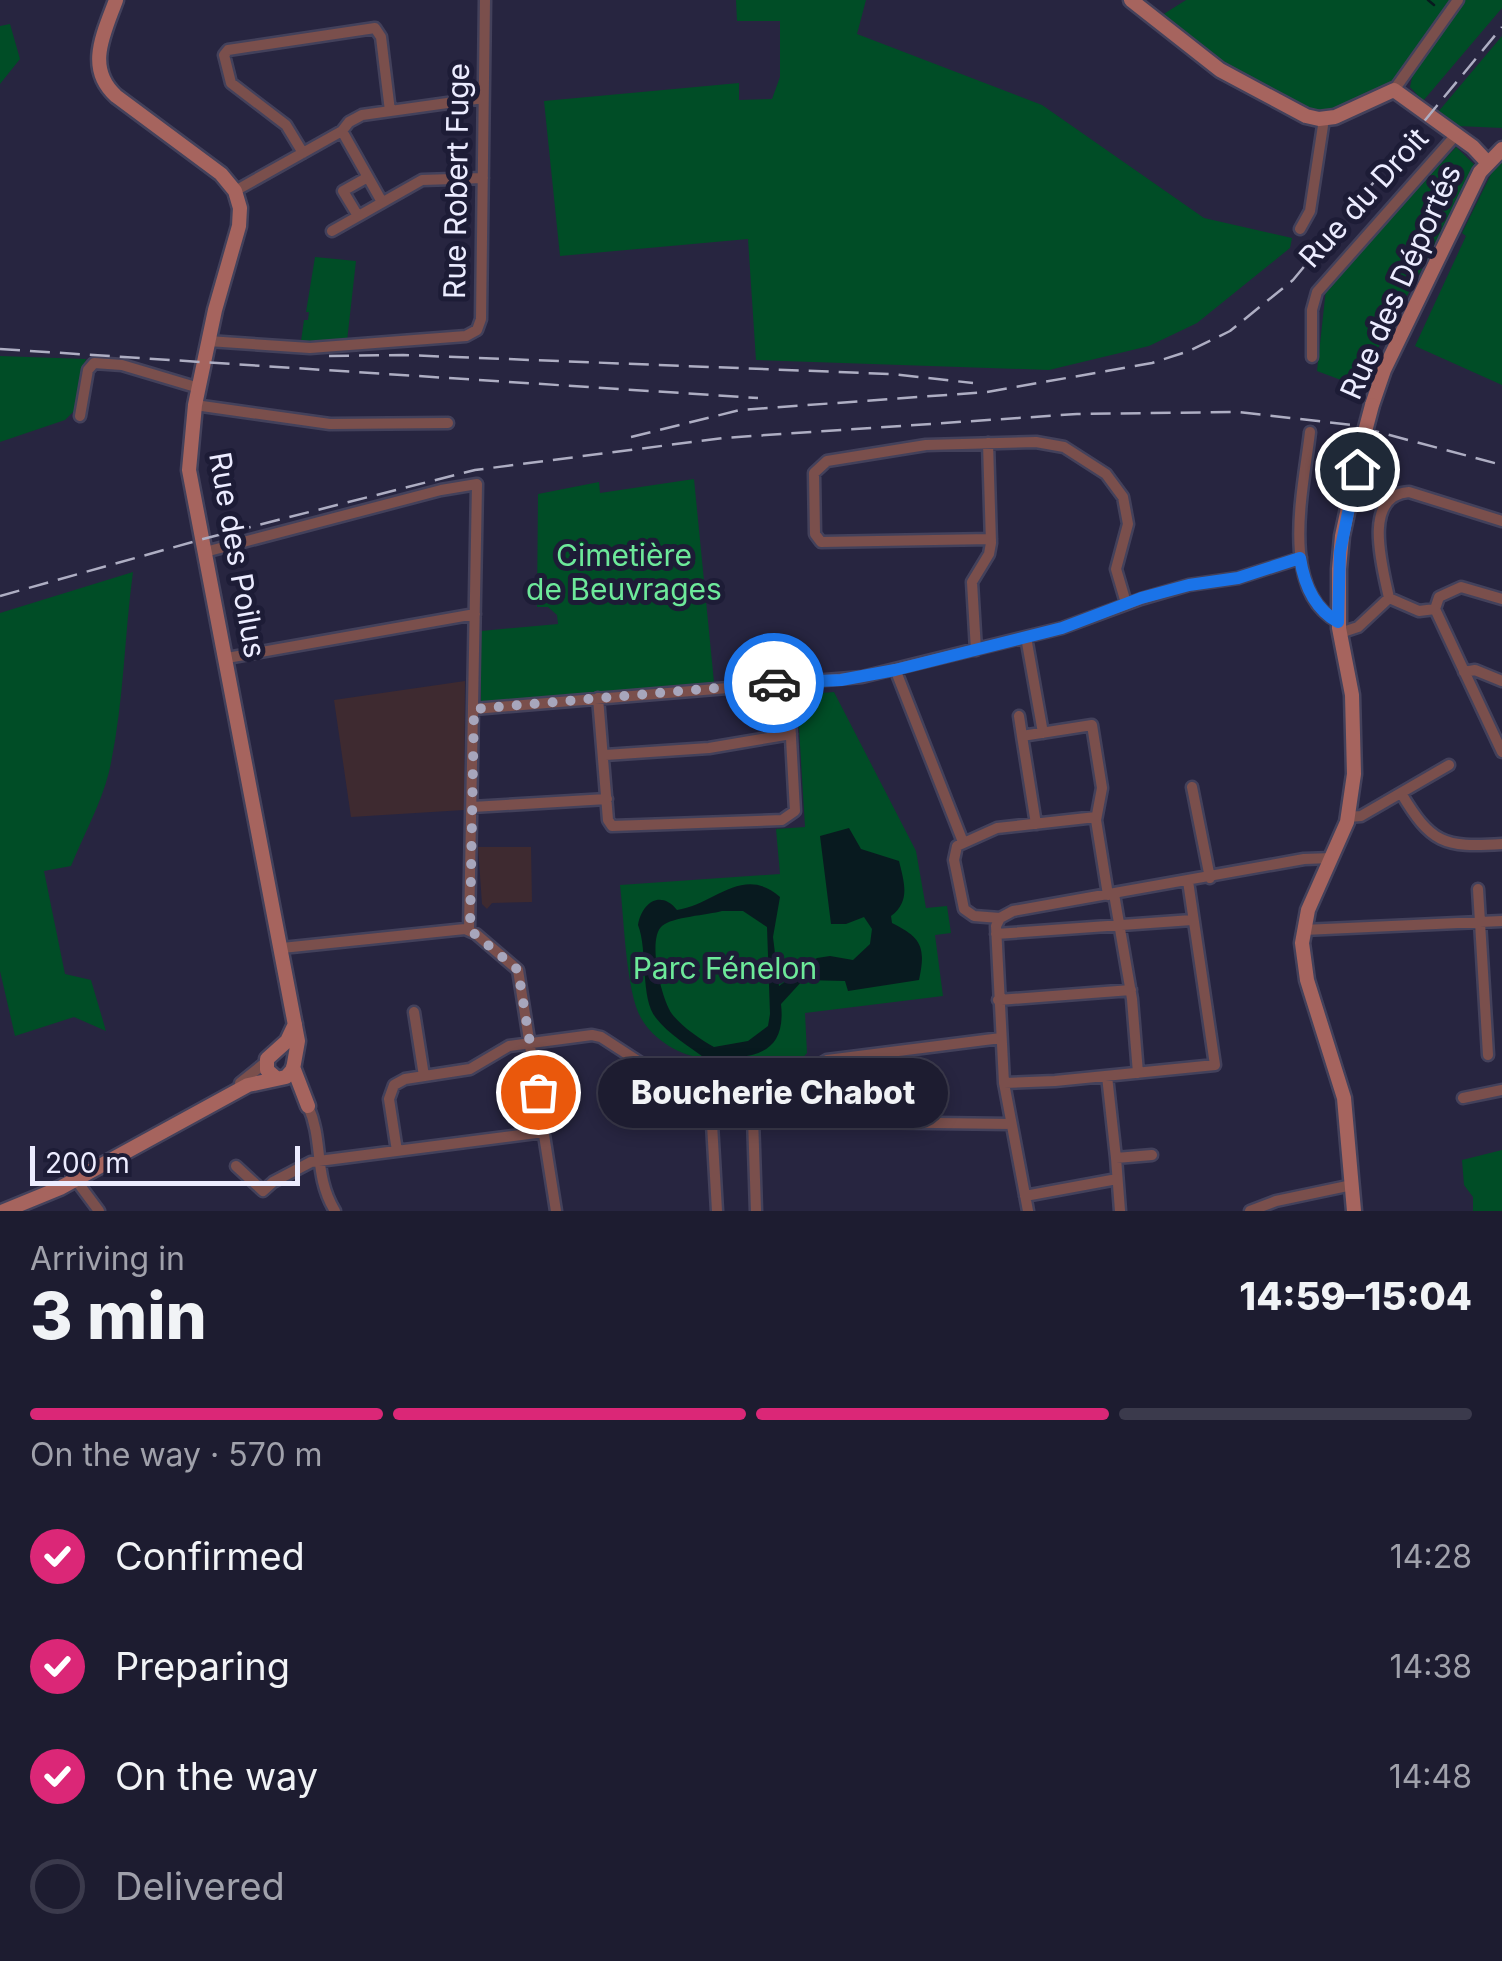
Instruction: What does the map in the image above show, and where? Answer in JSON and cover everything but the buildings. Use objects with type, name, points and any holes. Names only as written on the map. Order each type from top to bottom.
[{"type":"street","points":[[116,0],[98,54],[104,82],[116,96],[217,170],[235,191],[342,131],[362,115],[483,98]]},
{"type":"street","name":"Rue Robert Fuge","points":[[208,341],[310,348],[472,334],[481,319],[485,0]]},
{"type":"street","points":[[1131,0],[1220,70],[1302,114],[1324,119]]},
{"type":"street","points":[[1394,90],[1458,0]]},
{"type":"street","points":[[303,153],[286,125],[231,83],[224,55],[228,50],[374,28],[381,37],[390,111]]},
{"type":"street","name":"Rue du Droit","points":[[1300,230],[1310,211],[1324,119],[1394,90],[1487,162]]},
{"type":"street","points":[[342,131],[382,202]]},
{"type":"street","name":"Rue du Droit","points":[[1455,136],[1490,141],[1502,148]]},
{"type":"street","name":"Rue du Droit","points":[[1312,357],[1312,310],[1317,292],[1455,136]]},
{"type":"street","name":"Rue des Déportés","points":[[1302,930],[1348,816],[1355,748],[1351,688],[1339,628],[1340,544],[1372,405],[1388,362],[1487,162],[1502,148]]},
{"type":"street","points":[[358,216],[343,191],[368,177]]},
{"type":"street","points":[[332,230],[426,179],[483,178]]},
{"type":"street","name":"Rue des Poilus","points":[[235,191],[240,226],[198,388],[190,431],[189,470],[296,1024],[294,1065]]},
{"type":"street","points":[[80,416],[88,370],[94,363],[122,366],[198,388]]},
{"type":"street","points":[[195,405],[330,424],[448,423]]},
{"type":"street","points":[[1310,432],[1300,558],[1307,582],[1318,604],[1339,628],[1358,627],[1389,598]]},
{"type":"street","points":[[991,539],[821,542],[815,534],[813,478],[817,467],[828,460],[910,447],[1036,442],[1059,446],[1097,467],[1114,482],[1128,513],[1116,569],[1126,604]]},
{"type":"street","points":[[976,650],[972,582],[988,554],[991,539],[988,443]]},
{"type":"street","points":[[205,552],[477,484],[470,930]]},
{"type":"street","points":[[1389,598],[1377,537],[1386,506],[1394,496],[1409,492],[1502,521]]},
{"type":"street","points":[[474,709],[847,679],[1026,637],[1189,585],[1238,578],[1300,558]]},
{"type":"street","points":[[1502,599],[1461,587],[1440,597],[1435,608],[1502,752]]},
{"type":"street","points":[[1389,598],[1419,611],[1435,608]]},
{"type":"street","points":[[227,658],[475,614]]},
{"type":"street","points":[[1026,637],[1043,732]]},
{"type":"street","points":[[895,670],[963,842]]},
{"type":"street","points":[[1464,672],[1476,670],[1502,682]]},
{"type":"street","points":[[598,698],[609,822],[614,828],[785,820],[795,811],[788,683]]},
{"type":"street","points":[[1019,716],[1036,824]]},
{"type":"street","points":[[1022,736],[1092,725],[1102,788],[1096,817],[1130,990],[1138,1074]]},
{"type":"street","points":[[605,756],[709,748],[792,734]]},
{"type":"street","points":[[1348,816],[1361,816],[1449,765]]},
{"type":"street","points":[[1192,787],[1210,878]]},
{"type":"street","points":[[1402,793],[1421,825],[1432,835],[1466,846],[1502,844]]},
{"type":"street","points":[[472,807],[607,800]]},
{"type":"street","points":[[1096,817],[997,828],[963,842],[956,848],[954,860],[964,909],[974,916],[1000,918],[1013,911],[1318,857],[1332,858]]},
{"type":"street","points":[[1004,1083],[1209,1068],[1216,1059],[1188,882]]},
{"type":"street","points":[[1478,888],[1488,1055]]},
{"type":"street","points":[[1000,918],[996,934],[1004,1083],[1028,1211]]},
{"type":"street","points":[[996,934],[1192,920]]},
{"type":"street","points":[[1354,1211],[1344,1098],[1306,980],[1302,930],[1502,921]]},
{"type":"street","points":[[282,948],[433,930],[470,930],[518,970],[556,1211]]},
{"type":"street","points":[[998,1000],[1130,990]]},
{"type":"street","points":[[414,1012],[424,1076]]},
{"type":"street","points":[[2,1208],[74,1178],[246,1080],[287,1042],[296,1024]]},
{"type":"street","points":[[397,1151],[390,1092],[400,1081],[470,1069],[505,1047],[528,1042],[595,1035],[684,1092],[830,1079],[846,1062]]},
{"type":"street","points":[[788,1082],[821,1062],[846,1062],[1000,1038]]},
{"type":"street","points":[[271,1056],[288,1053],[294,1065],[314,1120],[324,1188],[336,1211]]},
{"type":"street","points":[[271,1056],[268,1071],[308,1106]]},
{"type":"street","points":[[846,1062],[856,1091],[856,1114],[862,1122],[1011,1124]]},
{"type":"street","points":[[175,1122],[248,1085],[287,1076],[294,1065]]},
{"type":"street","points":[[1107,1076],[1120,1211]]},
{"type":"street","points":[[752,1086],[756,1211]]},
{"type":"street","points":[[710,1089],[717,1211]]},
{"type":"street","points":[[1463,1098],[1502,1090]]},
{"type":"street","points":[[236,1166],[263,1191],[273,1182],[318,1162],[544,1132]]},
{"type":"street","points":[[1116,1158],[1152,1155]]},
{"type":"street","points":[[74,1178],[99,1211]]},
{"type":"street","points":[[1025,1196],[1117,1179]]},
{"type":"street","points":[[1250,1211],[1276,1200],[1352,1185]]},
{"type":"shaded area","points":[[465,681],[464,810],[351,817],[334,700]]},
{"type":"shaded area","points":[[849,828],[861,849],[899,861],[904,898],[891,916],[892,923],[919,945],[919,980],[848,991],[845,981],[803,980],[781,1004],[778,1035],[771,1045],[737,1058],[706,1059],[667,1029],[651,1010],[640,917],[653,901],[665,901],[677,910],[728,889],[754,884],[780,897],[773,937],[779,986],[817,958],[853,960],[870,944],[872,929],[864,917],[846,924],[831,924],[820,836]],"holes":[[[743,911],[767,927],[768,1026],[748,1041],[714,1047],[681,1023],[668,1006],[657,969],[658,933],[662,926],[682,918]]]},
{"type":"shaded area","points":[[478,847],[531,847],[532,902],[492,903],[487,909],[482,904]]},
{"type":"green space","points":[[736,0],[866,0],[857,34],[1042,105],[1204,218],[1292,238],[1290,248],[1197,323],[1149,346],[1049,370],[756,360],[748,239],[560,256],[544,101],[739,83],[739,100],[772,99],[780,77],[780,21],[737,21]]},
{"type":"green space","points":[[1186,0],[1450,0],[1388,87],[1342,109],[1315,114],[1234,74],[1159,17]]},
{"type":"green space","points":[[1465,0],[1502,0],[1502,8],[1423,101],[1410,87],[1413,73]]},
{"type":"green space","points":[[10,24],[20,59],[0,84],[0,26]]},
{"type":"green space","points":[[1502,36],[1502,128],[1458,126],[1438,112]]},
{"type":"green space","points":[[1456,147],[1478,168],[1357,386],[1317,371],[1326,289]]},
{"type":"green space","points":[[1502,163],[1502,385],[1415,346],[1466,236],[1462,233],[1494,168]]},
{"type":"green space","points":[[315,257],[356,261],[347,341],[301,341],[304,320],[308,320]]},
{"type":"green space","points":[[0,356],[86,359],[75,410],[65,420],[0,442]]},
{"type":"green space","name":"Cimetière de Beuvrages","points":[[694,479],[714,682],[481,702],[481,631],[558,624],[557,615],[548,607],[537,607],[538,494],[599,482],[600,493]]},
{"type":"green space","points":[[133,572],[118,722],[106,784],[71,866],[44,871],[65,974],[91,980],[106,1031],[74,1017],[15,1036],[0,971],[0,613]]},
{"type":"green space","name":"Parc Fénelon","points":[[834,692],[916,851],[926,908],[947,906],[951,933],[935,935],[943,996],[805,1013],[807,1053],[793,1068],[707,1075],[705,1058],[669,1046],[641,1018],[629,973],[620,885],[780,874],[776,829],[805,827],[797,695]]},
{"type":"green space","points":[[1502,1150],[1502,1211],[1473,1211],[1473,1197],[1464,1185],[1462,1160]]},
{"type":"waterway","points":[[1428,0],[1434,5]]},
{"type":"railway","points":[[631,437],[740,410],[987,392],[1152,363],[1189,351],[1230,331],[1293,280],[1502,27]]},
{"type":"railway","points":[[0,349],[758,398]]},
{"type":"railway","points":[[329,356],[403,355],[891,374],[973,383]]},
{"type":"railway","points":[[0,596],[203,539],[475,470],[723,438],[1077,414],[1238,412],[1352,425],[1502,465]]},
{"type":"way so far","points":[[538,1092],[518,970],[470,930],[474,709],[774,683]]},
{"type":"place","name":"Boucherie Chabot","points":[[538,1092]]},
{"type":"route","points":[[774,683],[841,680],[895,670],[1062,628],[1141,598],[1189,585],[1238,578],[1300,558],[1318,604],[1338,622],[1340,552],[1357,469]]}]
